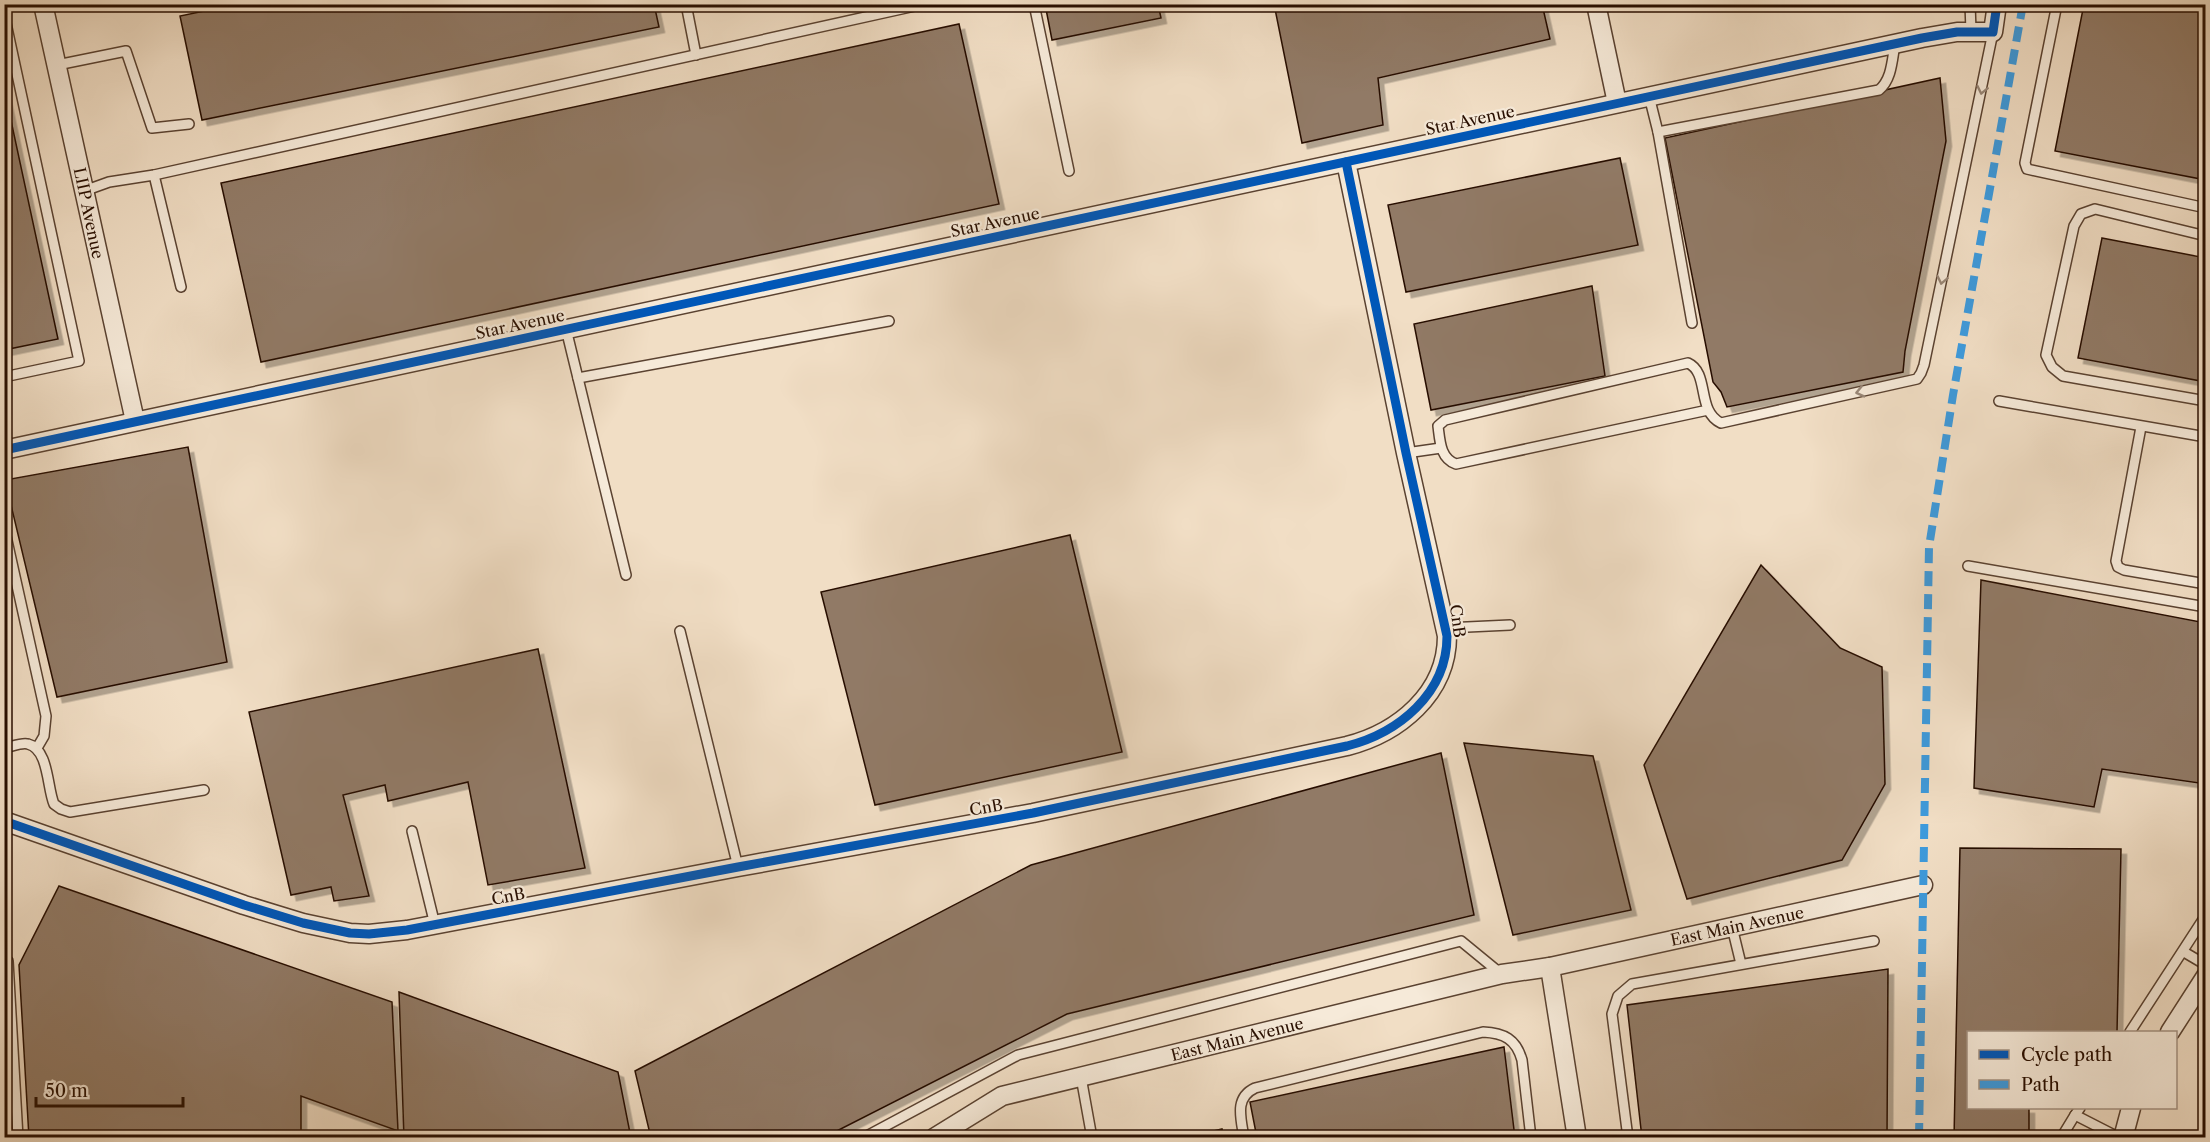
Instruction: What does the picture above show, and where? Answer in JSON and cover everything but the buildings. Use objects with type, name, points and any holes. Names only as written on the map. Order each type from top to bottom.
[{"type":"street","name":"LIIP Avenue","points":[[44,4],[135,421]]},
{"type":"street","points":[[1596,4],[1617,103]]},
{"type":"street","points":[[1993,32],[1997,4]]},
{"type":"street","name":"Star Avenue","points":[[4,450],[1940,34],[1971,31],[1993,32]]},
{"type":"street","name":"CnB","points":[[4,821],[243,905],[319,927],[369,934],[435,925],[1033,813],[1359,743],[1382,733],[1404,720],[1428,694],[1444,663],[1447,646],[1446,628],[1406,453],[1346,162]]},
{"type":"street","name":"East Main Avenue","points":[[934,1137],[1002,1096],[1502,974],[1550,967],[1923,885]]},
{"type":"street","points":[[1550,967],[1577,1137]]},
{"type":"street","points":[[2171,1031],[2205,975]]},
{"type":"street","points":[[2121,1137],[2130,1109]]},
{"type":"lane","points":[[686,4],[696,55]]},
{"type":"lane","points":[[84,191],[109,182],[154,175],[924,4]]},
{"type":"lane","points":[[1034,4],[1069,171]]},
{"type":"lane","points":[[1970,4],[1971,31]]},
{"type":"lane","points":[[2057,4],[2025,163],[2027,169],[2205,208]]},
{"type":"lane","points":[[4,14],[79,361],[4,377]]},
{"type":"lane","points":[[1708,410],[1456,464],[1449,462],[1441,448],[1438,426],[1444,420],[1688,363],[1697,370],[1708,410],[1713,419],[1721,423],[1917,379],[1922,373],[1993,32]]},
{"type":"lane","points":[[1658,132],[1879,90],[1886,84],[1889,77],[1894,44]]},
{"type":"lane","points":[[57,65],[126,51],[152,128],[189,124]]},
{"type":"lane","points":[[1649,96],[1658,132],[1692,323]]},
{"type":"lane","points":[[154,175],[181,287]]},
{"type":"lane","points":[[2205,236],[2095,209],[2081,214],[2074,226],[2046,355],[2052,367],[2063,376],[2205,401]]},
{"type":"lane","points":[[578,378],[890,321]]},
{"type":"lane","points":[[566,329],[626,575]]},
{"type":"lane","points":[[1999,401],[2205,437]]},
{"type":"lane","points":[[2141,427],[2116,561],[2118,567],[2205,584]]},
{"type":"lane","points":[[1406,453],[1441,448]]},
{"type":"lane","points":[[4,527],[46,716],[44,736],[37,748]]},
{"type":"lane","points":[[1968,566],[2205,608]]},
{"type":"lane","points":[[1446,628],[1510,624]]},
{"type":"lane","points":[[680,631],[738,867]]},
{"type":"lane","points":[[4,748],[27,743],[37,748],[43,756],[50,796],[54,804],[70,812],[204,790]]},
{"type":"lane","points":[[412,831],[435,925]]},
{"type":"lane","points":[[2131,1031],[2184,952],[2205,915]]},
{"type":"lane","points":[[1732,927],[1741,964]]},
{"type":"lane","points":[[862,1137],[1018,1055],[1461,941],[1502,974]]},
{"type":"lane","points":[[1628,1137],[1612,1014],[1618,996],[1632,984],[1874,941]]},
{"type":"lane","points":[[2184,952],[2205,965]]},
{"type":"lane","points":[[8,961],[18,1137]]},
{"type":"lane","points":[[1244,1137],[1240,1107],[1247,1092],[1255,1088],[1484,1032],[1509,1038],[1518,1048],[1522,1060],[1531,1137]]},
{"type":"lane","points":[[1081,1077],[1092,1137]]},
{"type":"lane","points":[[2061,1137],[2077,1111],[2121,1137]]},
{"type":"marked path","points":[[1919,1138],[1929,547],[1953,395],[2023,4]]},
{"type":"cycle path","points":[[4,450],[1922,38],[1957,32],[1993,32],[1997,4]]},
{"type":"cycle path","points":[[4,821],[244,905],[303,923],[350,933],[369,934],[407,930],[1033,813],[1366,740],[1401,721],[1429,693],[1439,676],[1445,657],[1447,636],[1406,453],[1346,162]]}]
